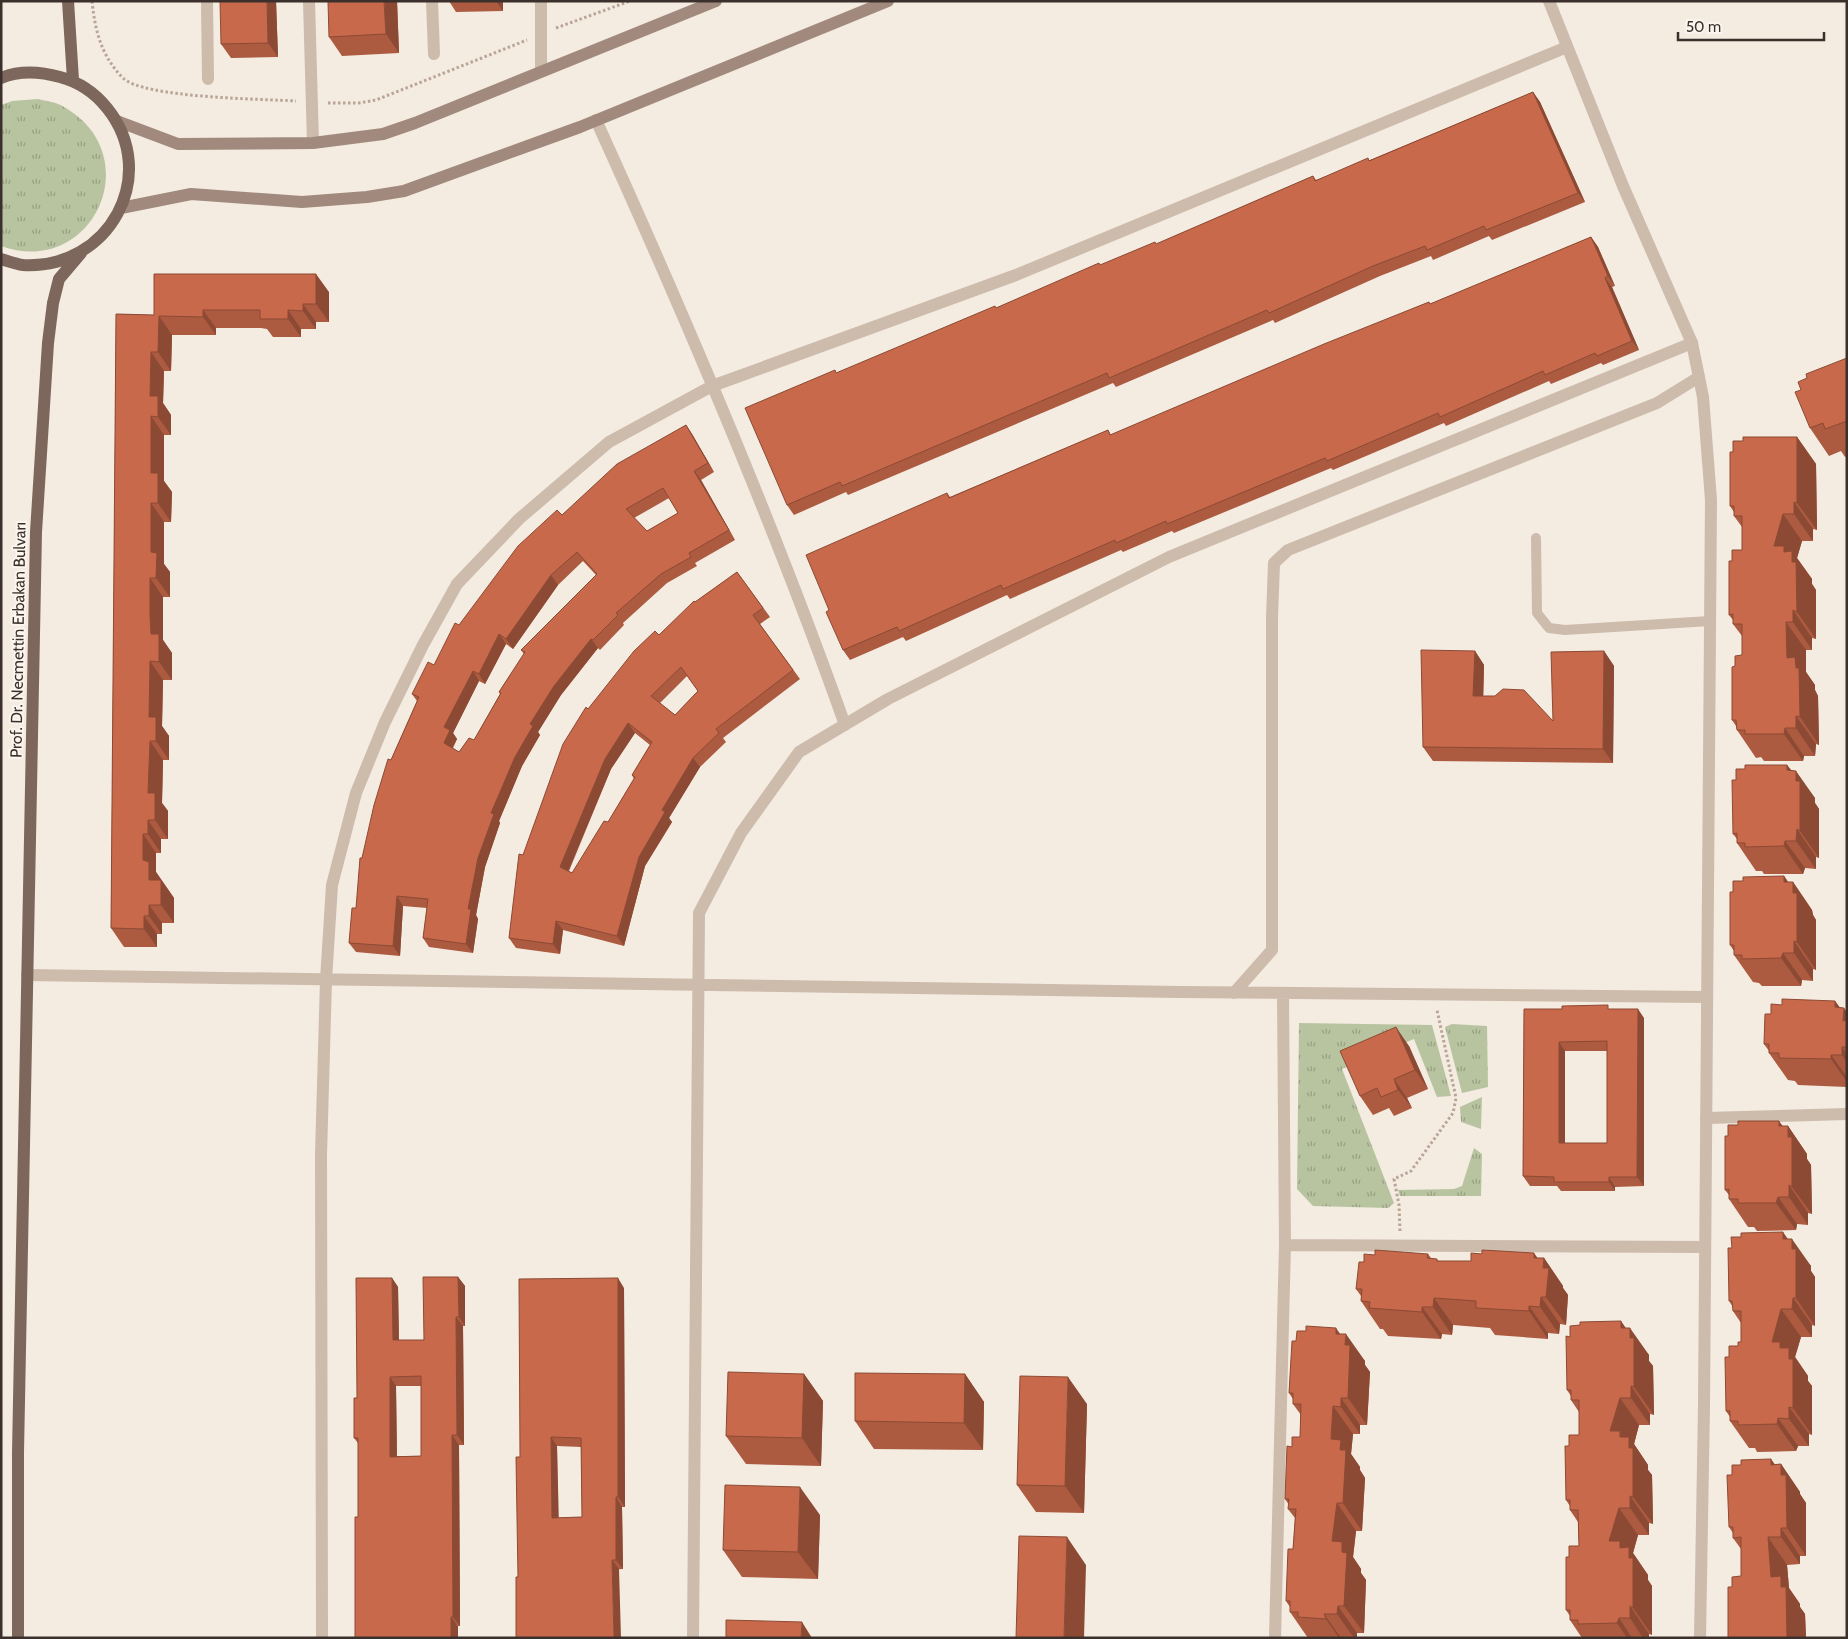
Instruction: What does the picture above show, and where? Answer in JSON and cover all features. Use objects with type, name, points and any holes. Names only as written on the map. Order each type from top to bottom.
[{"type":"main road","points":[[68,1],[73,80]]},
{"type":"main road","points":[[117,121],[178,144],[313,143],[383,134],[415,123],[716,1]]},
{"type":"main road","points":[[121,208],[191,194],[302,202],[367,197],[404,191],[596,120],[888,1]]},
{"type":"main road","points":[[1,78],[10,74],[44,72],[73,80],[98,97],[117,121],[128,149],[129,172],[129,179],[121,208],[104,234],[81,252],[52,263],[22,265],[1,259]]},
{"type":"main road","name":"Prof. Dr. Necmettin Erbakan Bulvarı","points":[[18,1638],[18,1452],[36,532],[48,343],[59,280],[81,252]]},
{"type":"street","points":[[207,1],[208,79]]},
{"type":"street","points":[[309,1],[313,143]]},
{"type":"street","points":[[432,1],[434,54]]},
{"type":"street","points":[[541,1],[541,71]]},
{"type":"street","points":[[1549,1],[1623,186],[1692,343],[1703,397],[1711,500],[1700,1638]]},
{"type":"street","points":[[322,1638],[321,1174],[326,980],[332,885],[356,793],[385,722],[423,645],[457,584],[519,519],[609,442],[712,386],[1016,275],[1567,47]]},
{"type":"street","points":[[596,120],[677,298],[816,642],[845,725]]},
{"type":"street","points":[[693,1638],[699,913],[741,833],[800,752],[888,699],[1169,557],[1692,343]]},
{"type":"street","points":[[1234,993],[1272,950],[1272,618],[1274,563],[1288,550],[1657,402],[1699,377]]},
{"type":"street","points":[[27,975],[697,986],[1707,997]]},
{"type":"street","points":[[1275,1638],[1285,1245],[1283,993]]},
{"type":"street","points":[[1706,1118],[1847,1114]]},
{"type":"street","points":[[1285,1245],[1705,1247]]},
{"type":"lane","points":[[1536,538],[1537,613],[1549,628],[1565,630],[1710,621]]},
{"type":"path","points":[[92,1],[98,42],[124,79],[146,89],[215,97],[359,103],[376,100],[541,34],[630,1]]},
{"type":"path","points":[[1400,1245],[1399,1205],[1394,1179],[1412,1171],[1453,1113],[1456,1098],[1434,994]]},
{"type":"green space","points":[[38,99],[61,105],[89,128],[103,154],[106,181],[99,207],[84,229],[62,245],[34,251],[1,246],[1,105],[12,101]]},
{"type":"green space","points":[[1299,1023],[1432,1025],[1451,1096],[1437,1097],[1414,1039],[1342,1069],[1394,1203],[1388,1208],[1313,1206],[1297,1189]]},
{"type":"green space","points":[[1452,1024],[1487,1026],[1488,1087],[1462,1093],[1445,1027]]},
{"type":"green space","points":[[1482,1097],[1481,1129],[1461,1122],[1460,1107]]},
{"type":"green space","points":[[1474,1148],[1482,1154],[1481,1196],[1400,1196],[1398,1190],[1454,1189],[1462,1186]]},
{"type":"building","points":[[220,1],[267,1],[268,43],[221,44]]},
{"type":"building","points":[[328,1],[384,1],[386,34],[329,37]]},
{"type":"building","points":[[1533,92],[1578,193],[1486,230],[1484,226],[1427,250],[1425,246],[1373,266],[1269,313],[1267,310],[1109,378],[1107,373],[842,486],[840,482],[787,505],[745,408],[835,370],[836,373],[995,306],[996,308],[1099,263],[1100,265],[1155,242],[1156,244],[1313,176],[1315,181],[1368,158],[1369,161]]},
{"type":"building","points":[[1591,237],[1608,276],[1605,278],[1632,341],[1597,356],[1595,353],[1545,375],[1543,371],[1440,417],[1438,413],[1327,461],[1325,458],[1167,524],[1166,521],[1116,543],[1115,540],[1003,589],[1001,585],[899,631],[897,627],[843,650],[826,612],[829,610],[806,555],[947,493],[949,498],[1108,430],[1110,435],[1324,344],[1429,302],[1430,304]]},
{"type":"building","points":[[154,274],[316,274],[316,304],[303,304],[303,311],[288,310],[288,319],[260,319],[260,310],[203,310],[203,317],[159,316],[158,352],[151,352],[150,396],[158,396],[158,417],[151,416],[151,473],[158,473],[158,503],[151,503],[151,552],[157,553],[156,578],[150,578],[150,616],[151,634],[159,634],[159,662],[150,661],[149,717],[156,717],[156,741],[150,741],[148,793],[155,793],[155,820],[148,820],[148,834],[143,834],[143,860],[149,862],[149,880],[161,880],[161,905],[149,905],[149,916],[144,916],[144,929],[111,928],[116,314],[154,315]]},
{"type":"building","points":[[1847,358],[1847,421],[1825,429],[1823,423],[1810,428],[1795,392],[1801,390],[1798,382],[1807,378],[1806,374]]},
{"type":"building","points":[[686,425],[708,463],[694,471],[729,530],[689,553],[691,557],[661,574],[616,613],[618,615],[593,640],[591,639],[554,686],[530,724],[533,726],[515,757],[491,813],[494,814],[478,858],[468,909],[471,909],[466,944],[423,938],[428,899],[397,896],[393,946],[349,943],[352,908],[356,908],[360,858],[362,858],[374,805],[388,759],[391,760],[419,697],[412,694],[428,662],[434,665],[455,623],[459,625],[518,546],[557,510],[562,515],[617,464]],"holes":[[[663,488],[678,513],[647,531],[626,509]],[[577,552],[597,574],[521,650],[525,652],[499,692],[501,693],[474,740],[469,738],[459,752],[444,743],[450,730],[444,727],[473,671],[479,674],[499,634],[506,639],[551,575]]]},
{"type":"building","points":[[1743,437],[1797,437],[1797,503],[1794,502],[1794,514],[1783,514],[1774,546],[1784,546],[1784,552],[1792,551],[1792,562],[1796,562],[1797,612],[1793,610],[1793,622],[1786,622],[1787,658],[1795,657],[1796,668],[1799,668],[1800,717],[1796,716],[1796,728],[1785,728],[1784,734],[1745,734],[1745,730],[1737,730],[1736,720],[1732,720],[1732,667],[1735,666],[1735,656],[1742,655],[1742,624],[1733,624],[1733,614],[1729,615],[1729,561],[1732,561],[1732,550],[1742,550],[1742,516],[1734,516],[1734,506],[1730,506],[1730,452],[1733,452],[1733,441],[1743,441]]},
{"type":"building","points":[[737,572],[763,608],[753,615],[793,670],[716,729],[719,733],[693,758],[662,810],[665,812],[639,857],[617,936],[556,921],[553,944],[509,938],[519,854],[523,855],[563,744],[586,707],[588,709],[634,651],[655,631],[659,635],[695,602]],"holes":[[[681,667],[698,691],[675,715],[651,696]],[[628,723],[652,742],[632,775],[635,777],[608,822],[604,821],[572,873],[560,867],[605,759]]]},
{"type":"building","points":[[1421,650],[1475,651],[1473,696],[1495,696],[1503,689],[1524,690],[1553,721],[1551,652],[1604,651],[1603,749],[1423,747]]},
{"type":"building","points":[[1745,765],[1787,765],[1787,770],[1796,771],[1796,781],[1800,781],[1800,831],[1797,829],[1796,841],[1785,841],[1784,846],[1745,847],[1745,843],[1737,843],[1737,833],[1733,834],[1732,780],[1736,780],[1736,769],[1745,769]]},
{"type":"building","points":[[1784,876],[1784,882],[1793,882],[1793,893],[1797,893],[1797,942],[1794,941],[1794,953],[1783,953],[1781,958],[1742,959],[1742,955],[1734,955],[1734,945],[1730,945],[1730,892],[1733,892],[1733,881],[1743,881],[1743,877]]},
{"type":"building","points":[[1782,999],[1835,1001],[1835,1007],[1844,1008],[1843,1021],[1847,1020],[1847,1047],[1842,1047],[1842,1055],[1831,1055],[1831,1059],[1779,1058],[1779,1053],[1769,1053],[1769,1044],[1764,1044],[1765,1014],[1771,1014],[1771,1004],[1782,1005]]},
{"type":"building","points":[[1608,1005],[1608,1009],[1638,1009],[1637,1177],[1609,1177],[1609,1182],[1554,1182],[1554,1177],[1523,1176],[1524,1009],[1562,1009],[1562,1006]],"holes":[[[1607,1041],[1607,1143],[1559,1143],[1559,1042]]]},
{"type":"building","points":[[1396,1027],[1415,1070],[1394,1079],[1398,1090],[1381,1097],[1377,1088],[1360,1096],[1340,1051]]},
{"type":"building","points":[[1738,1121],[1779,1121],[1779,1126],[1788,1126],[1788,1137],[1792,1137],[1792,1187],[1789,1185],[1789,1197],[1778,1197],[1776,1203],[1738,1203],[1738,1199],[1729,1199],[1729,1189],[1725,1190],[1725,1136],[1728,1136],[1728,1125],[1738,1125]]},
{"type":"building","points":[[1783,1232],[1783,1239],[1792,1239],[1792,1249],[1796,1249],[1796,1298],[1793,1298],[1792,1309],[1781,1309],[1772,1342],[1780,1342],[1780,1348],[1789,1348],[1789,1359],[1793,1359],[1793,1408],[1789,1407],[1789,1419],[1778,1418],[1777,1424],[1738,1425],[1738,1421],[1730,1421],[1730,1411],[1726,1411],[1725,1357],[1729,1357],[1729,1346],[1738,1346],[1738,1342],[1741,1342],[1741,1311],[1733,1311],[1732,1301],[1729,1301],[1728,1248],[1732,1248],[1731,1237],[1741,1237],[1741,1233]]},
{"type":"building","points":[[1375,1250],[1428,1254],[1427,1258],[1437,1259],[1437,1261],[1471,1261],[1471,1253],[1482,1254],[1482,1250],[1534,1253],[1534,1258],[1544,1258],[1543,1268],[1549,1268],[1546,1297],[1541,1297],[1540,1307],[1529,1306],[1529,1311],[1476,1308],[1476,1301],[1434,1298],[1433,1307],[1422,1307],[1422,1312],[1369,1308],[1370,1302],[1361,1301],[1362,1289],[1356,1289],[1359,1262],[1364,1262],[1364,1254],[1375,1255]]},
{"type":"building","points":[[423,1277],[458,1277],[459,1317],[456,1317],[457,1435],[452,1435],[453,1617],[451,1617],[451,1638],[355,1638],[355,1517],[358,1517],[358,1438],[354,1438],[354,1398],[357,1398],[356,1278],[392,1278],[393,1340],[424,1340]],"holes":[[[421,1376],[421,1456],[390,1457],[390,1377]]]},
{"type":"building","points":[[618,1278],[618,1497],[616,1497],[616,1560],[612,1560],[614,1638],[516,1638],[516,1577],[518,1577],[516,1457],[520,1457],[519,1279]],"holes":[[[551,1437],[581,1438],[582,1517],[552,1518]]]},
{"type":"building","points":[[1621,1321],[1621,1328],[1630,1328],[1630,1338],[1634,1338],[1634,1387],[1631,1386],[1631,1398],[1620,1398],[1610,1431],[1620,1431],[1620,1437],[1629,1437],[1629,1448],[1633,1448],[1633,1497],[1630,1496],[1630,1508],[1619,1508],[1609,1541],[1620,1541],[1620,1548],[1629,1547],[1629,1558],[1633,1558],[1633,1608],[1630,1606],[1630,1618],[1619,1618],[1617,1623],[1578,1624],[1578,1620],[1570,1620],[1570,1610],[1566,1610],[1566,1557],[1569,1557],[1569,1546],[1579,1546],[1578,1510],[1570,1510],[1570,1500],[1566,1500],[1565,1446],[1569,1446],[1569,1435],[1579,1435],[1579,1400],[1571,1400],[1571,1390],[1567,1390],[1566,1336],[1570,1337],[1570,1326],[1580,1325],[1580,1322]]},
{"type":"building","points":[[1306,1326],[1336,1328],[1336,1334],[1346,1334],[1345,1345],[1350,1345],[1348,1398],[1341,1398],[1341,1407],[1333,1406],[1331,1439],[1341,1440],[1340,1450],[1346,1450],[1343,1503],[1337,1503],[1332,1541],[1342,1542],[1342,1552],[1347,1553],[1344,1606],[1338,1606],[1337,1614],[1324,1614],[1326,1619],[1298,1617],[1298,1612],[1290,1612],[1290,1601],[1286,1601],[1288,1549],[1293,1549],[1296,1509],[1288,1509],[1289,1499],[1285,1499],[1287,1446],[1292,1447],[1292,1437],[1300,1437],[1301,1404],[1293,1404],[1293,1393],[1289,1393],[1292,1341],[1296,1341],[1297,1331],[1306,1331]]},
{"type":"building","points":[[728,1372],[804,1374],[802,1438],[726,1436]]},
{"type":"building","points":[[855,1373],[965,1374],[964,1423],[855,1421]]},
{"type":"building","points":[[1020,1376],[1068,1377],[1065,1486],[1017,1485]]},
{"type":"building","points":[[1771,1459],[1771,1465],[1781,1464],[1781,1475],[1786,1475],[1787,1528],[1781,1528],[1781,1537],[1768,1537],[1771,1577],[1781,1576],[1781,1587],[1786,1587],[1787,1638],[1728,1638],[1728,1587],[1732,1587],[1732,1577],[1741,1576],[1741,1537],[1733,1538],[1733,1527],[1729,1527],[1727,1475],[1732,1475],[1732,1465],[1741,1465],[1741,1460]]},
{"type":"building","points":[[725,1485],[800,1487],[798,1552],[723,1550]]},
{"type":"building","points":[[1019,1536],[1067,1537],[1064,1638],[1016,1638]]},
{"type":"building","points":[[726,1620],[802,1622],[801,1638],[726,1638]]}]
